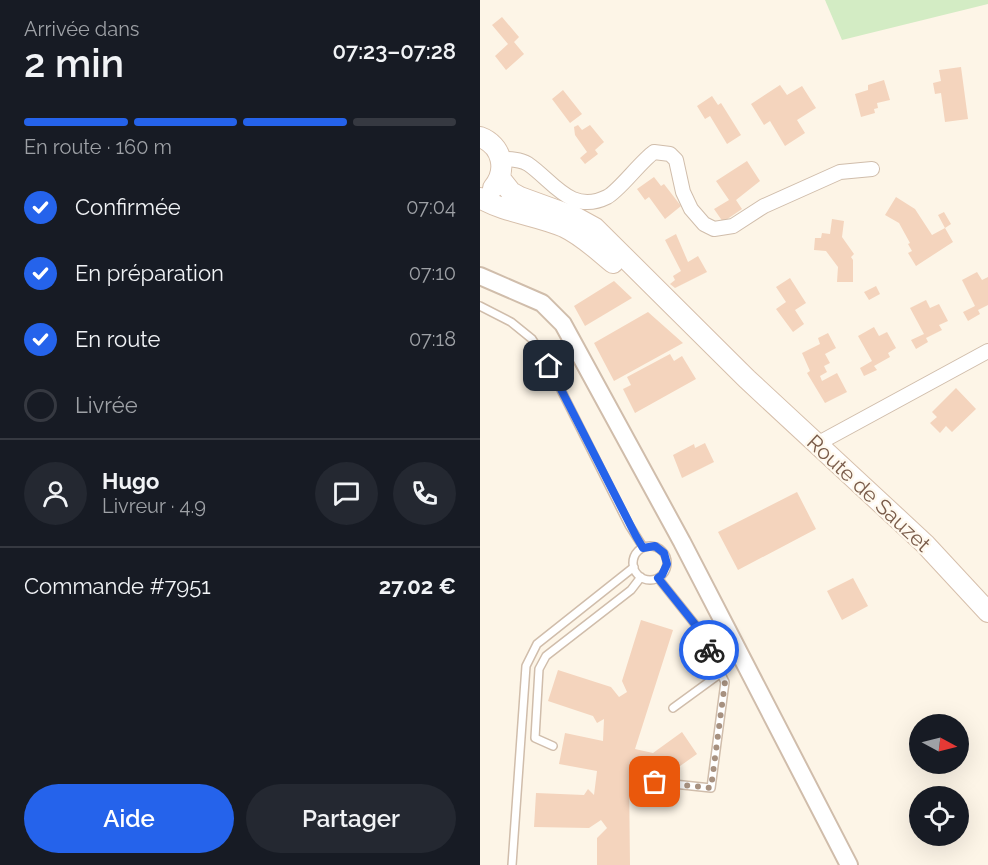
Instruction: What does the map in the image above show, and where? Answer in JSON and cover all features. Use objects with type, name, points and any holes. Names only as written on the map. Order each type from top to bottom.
[{"type":"main road","name":"Route de Sauzet","points":[[480,137],[492,144],[511,192],[575,217],[595,228],[747,379],[925,544],[988,612]]},
{"type":"main road","points":[[480,196],[495,186],[501,168]]},
{"type":"main road","name":"Route de Sauzet","points":[[480,196],[494,205],[562,227],[581,236],[747,379]]},
{"type":"street","points":[[501,168],[513,159],[527,163],[560,192],[581,202],[608,197],[654,152],[670,154],[676,160],[683,192],[691,209],[704,224],[714,229],[733,225],[764,206],[840,172],[872,169]]},
{"type":"street","points":[[480,276],[542,303],[563,324],[682,542],[849,865]]},
{"type":"street","points":[[817,444],[988,351]]},
{"type":"lane","points":[[480,306],[511,322],[532,339],[549,366],[643,548]]},
{"type":"lane","points":[[655,546],[664,553],[667,564],[658,578],[652,580],[641,577],[634,567],[635,556],[643,548],[655,546]]},
{"type":"lane","points":[[512,865],[526,666],[537,644],[634,567]]},
{"type":"lane","points":[[553,746],[535,738],[538,669],[546,656],[631,590],[641,577]]},
{"type":"lane","points":[[655,782],[711,788],[725,682],[698,628],[658,578]]},
{"type":"lane","points":[[673,708],[721,673]]},
{"type":"green space","points":[[825,0],[988,0],[988,4],[842,40]]},
{"type":"building","points":[[502,17],[519,37],[514,42],[524,54],[506,70],[495,56],[508,44],[492,25]]},
{"type":"building","points":[[961,67],[968,119],[945,122],[941,93],[935,94],[933,83],[941,81],[939,70]]},
{"type":"building","points":[[884,80],[890,100],[877,103],[878,108],[874,109],[875,113],[861,117],[855,94],[868,90],[868,85]]},
{"type":"building","points":[[780,85],[787,95],[802,86],[816,108],[797,120],[805,133],[785,146],[770,121],[764,125],[751,104]]},
{"type":"building","points":[[563,90],[582,114],[570,123],[552,99]]},
{"type":"building","points":[[712,96],[718,105],[721,103],[741,135],[727,144],[710,116],[705,119],[697,106]]},
{"type":"building","points":[[578,125],[582,130],[590,125],[604,142],[595,150],[598,154],[585,164],[580,158],[587,152],[575,135],[574,127]]},
{"type":"building","points":[[747,161],[760,181],[736,200],[742,209],[723,222],[714,209],[729,200],[716,181]]},
{"type":"building","points":[[654,177],[661,186],[664,184],[681,206],[665,219],[649,197],[645,200],[637,189]]},
{"type":"building","points":[[896,197],[915,209],[932,235],[945,228],[953,242],[916,266],[908,253],[912,251],[908,244],[910,243],[899,223],[885,215]]},
{"type":"building","points":[[944,212],[951,224],[945,228],[938,215]]},
{"type":"building","points":[[832,219],[844,221],[842,237],[854,254],[851,257],[853,282],[837,282],[838,267],[826,251],[814,250],[815,238],[821,238],[822,233],[830,234]]},
{"type":"building","points":[[676,234],[688,262],[698,256],[707,272],[675,288],[670,284],[675,280],[673,276],[681,271],[665,240]]},
{"type":"building","points":[[977,272],[982,280],[988,277],[988,305],[978,310],[980,314],[968,321],[963,312],[975,306],[962,280]]},
{"type":"building","points":[[790,278],[806,303],[795,310],[804,324],[793,332],[776,309],[786,302],[776,287]]},
{"type":"building","points":[[614,281],[632,298],[585,326],[574,306]]},
{"type":"building","points":[[876,286],[880,294],[869,300],[864,292]]},
{"type":"building","points":[[926,300],[930,308],[939,304],[948,321],[939,325],[942,330],[926,338],[928,342],[916,349],[911,340],[924,334],[910,308]]},
{"type":"building","points":[[648,312],[683,343],[614,381],[594,343]]},
{"type":"building","points":[[874,327],[879,336],[887,332],[896,348],[888,353],[890,357],[874,366],[877,370],[864,376],[860,368],[872,361],[858,336]]},
{"type":"building","points":[[828,333],[836,348],[825,354],[830,363],[824,366],[827,372],[820,376],[822,381],[837,373],[847,392],[825,403],[807,373],[810,371],[802,353],[820,344],[818,338]]},
{"type":"building","points":[[670,354],[674,361],[682,356],[696,379],[635,413],[623,389],[631,385],[627,377]]},
{"type":"building","points":[[956,388],[976,409],[952,432],[946,426],[940,433],[930,423],[937,417],[932,412]]},
{"type":"building","points":[[705,443],[714,462],[682,478],[673,455],[694,444],[695,448]]},
{"type":"building","points":[[797,492],[816,529],[738,570],[718,532]]},
{"type":"building","points":[[853,578],[868,606],[842,620],[827,591]]},
{"type":"building","points":[[641,620],[673,630],[635,749],[653,753],[682,732],[697,754],[673,771],[671,779],[648,775],[647,780],[629,777],[630,865],[597,865],[597,838],[607,828],[601,820],[589,828],[534,827],[536,793],[584,795],[588,789],[594,795],[597,771],[559,764],[565,733],[603,741],[604,719],[597,723],[593,716],[548,701],[558,670],[611,687],[619,697],[627,692],[622,681]]},
{"type":"way so far","points":[[655,782],[711,788],[725,682],[709,650]]},
{"type":"route","points":[[549,366],[643,548],[655,546],[667,558],[666,570],[658,578],[698,628],[709,650]]}]
